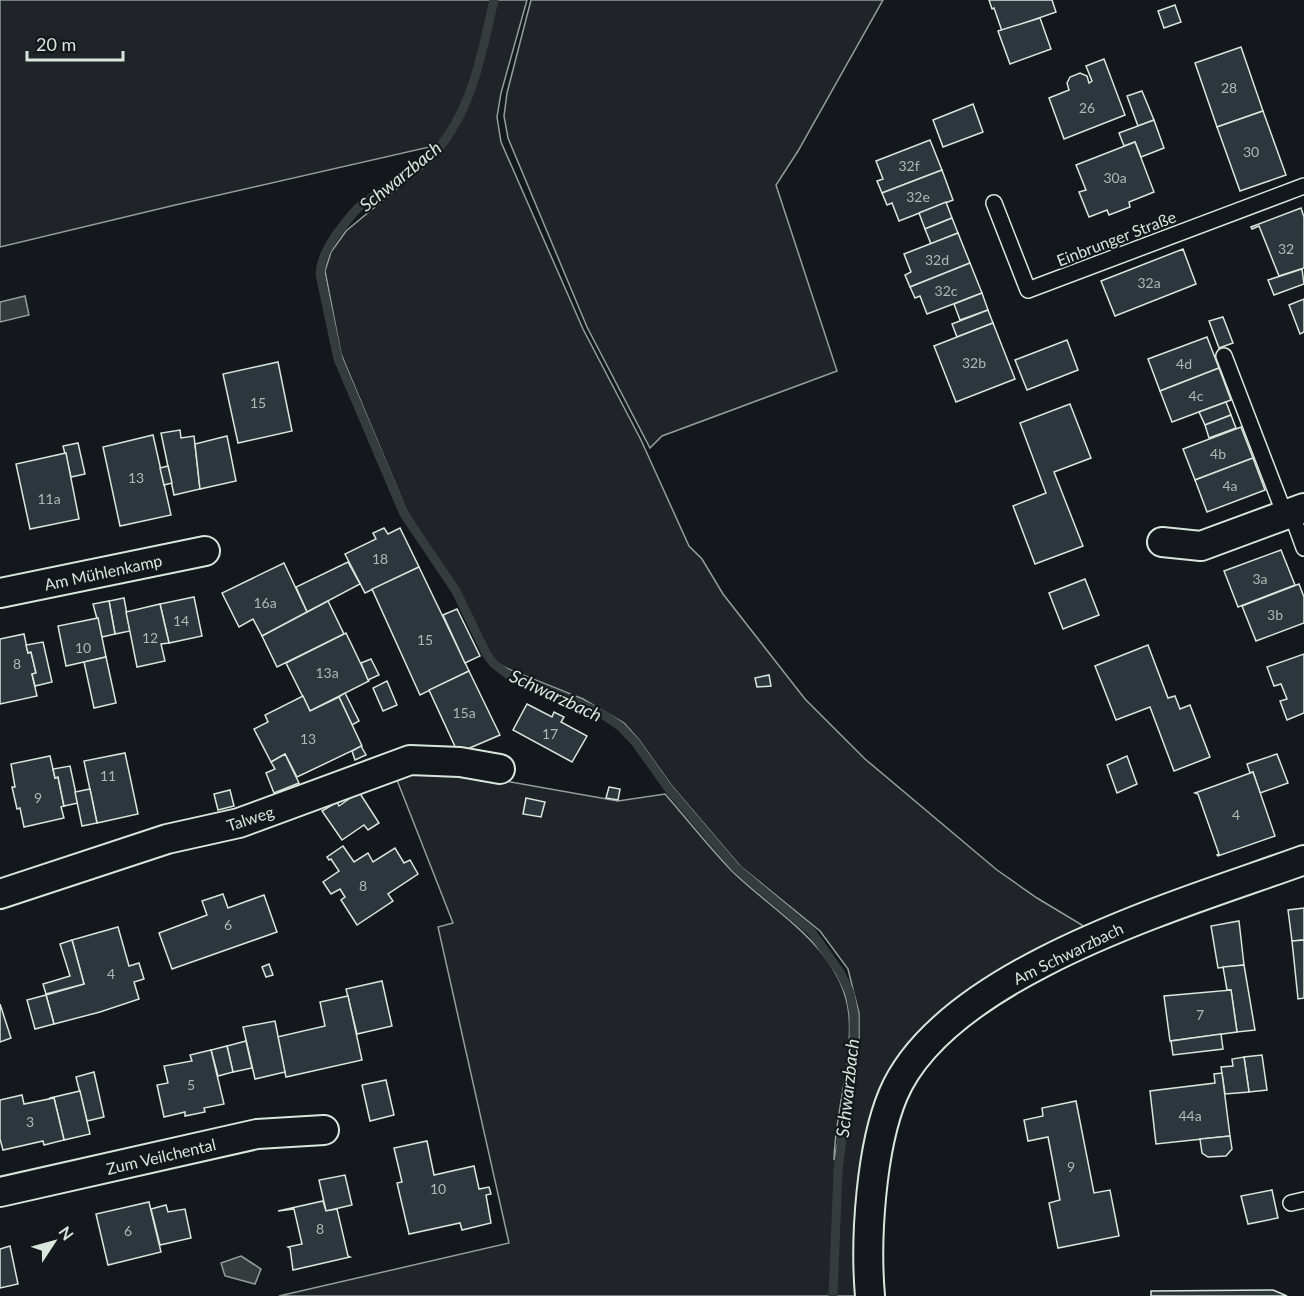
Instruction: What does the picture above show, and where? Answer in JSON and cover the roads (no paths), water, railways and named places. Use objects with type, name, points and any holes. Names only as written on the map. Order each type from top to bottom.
[{"type":"street","points":[[1162,542],[1202,546],[1293,512]]},
{"type":"street","name":"Am Mühlenkamp","points":[[0,593],[205,550]]},
{"type":"street","name":"Talweg","points":[[0,894],[167,839],[239,823],[410,760],[460,762],[500,769]]},
{"type":"street","name":"Am Schwarzbach","points":[[870,1296],[870,1223],[881,1130],[893,1094],[926,1045],[966,1009],[1022,972],[1114,929],[1304,860]]},
{"type":"street","name":"Zum Veilchental","points":[[0,1192],[257,1134],[324,1130]]},
{"type":"lane","name":"Einbrunger Straße","points":[[994,203],[1028,290],[1304,186]]},
{"type":"lane","points":[[1224,356],[1293,512],[1304,548]]},
{"type":"waterway","name":"Schwarzbach","points":[[494,0],[475,78],[451,132],[421,166],[358,208],[335,236],[325,254],[320,274],[338,359],[404,514],[456,591],[493,663],[507,674],[601,713],[621,727],[636,743],[668,788],[736,868],[811,931],[840,972],[850,993],[854,1015],[854,1043],[838,1171],[833,1296]]}]
